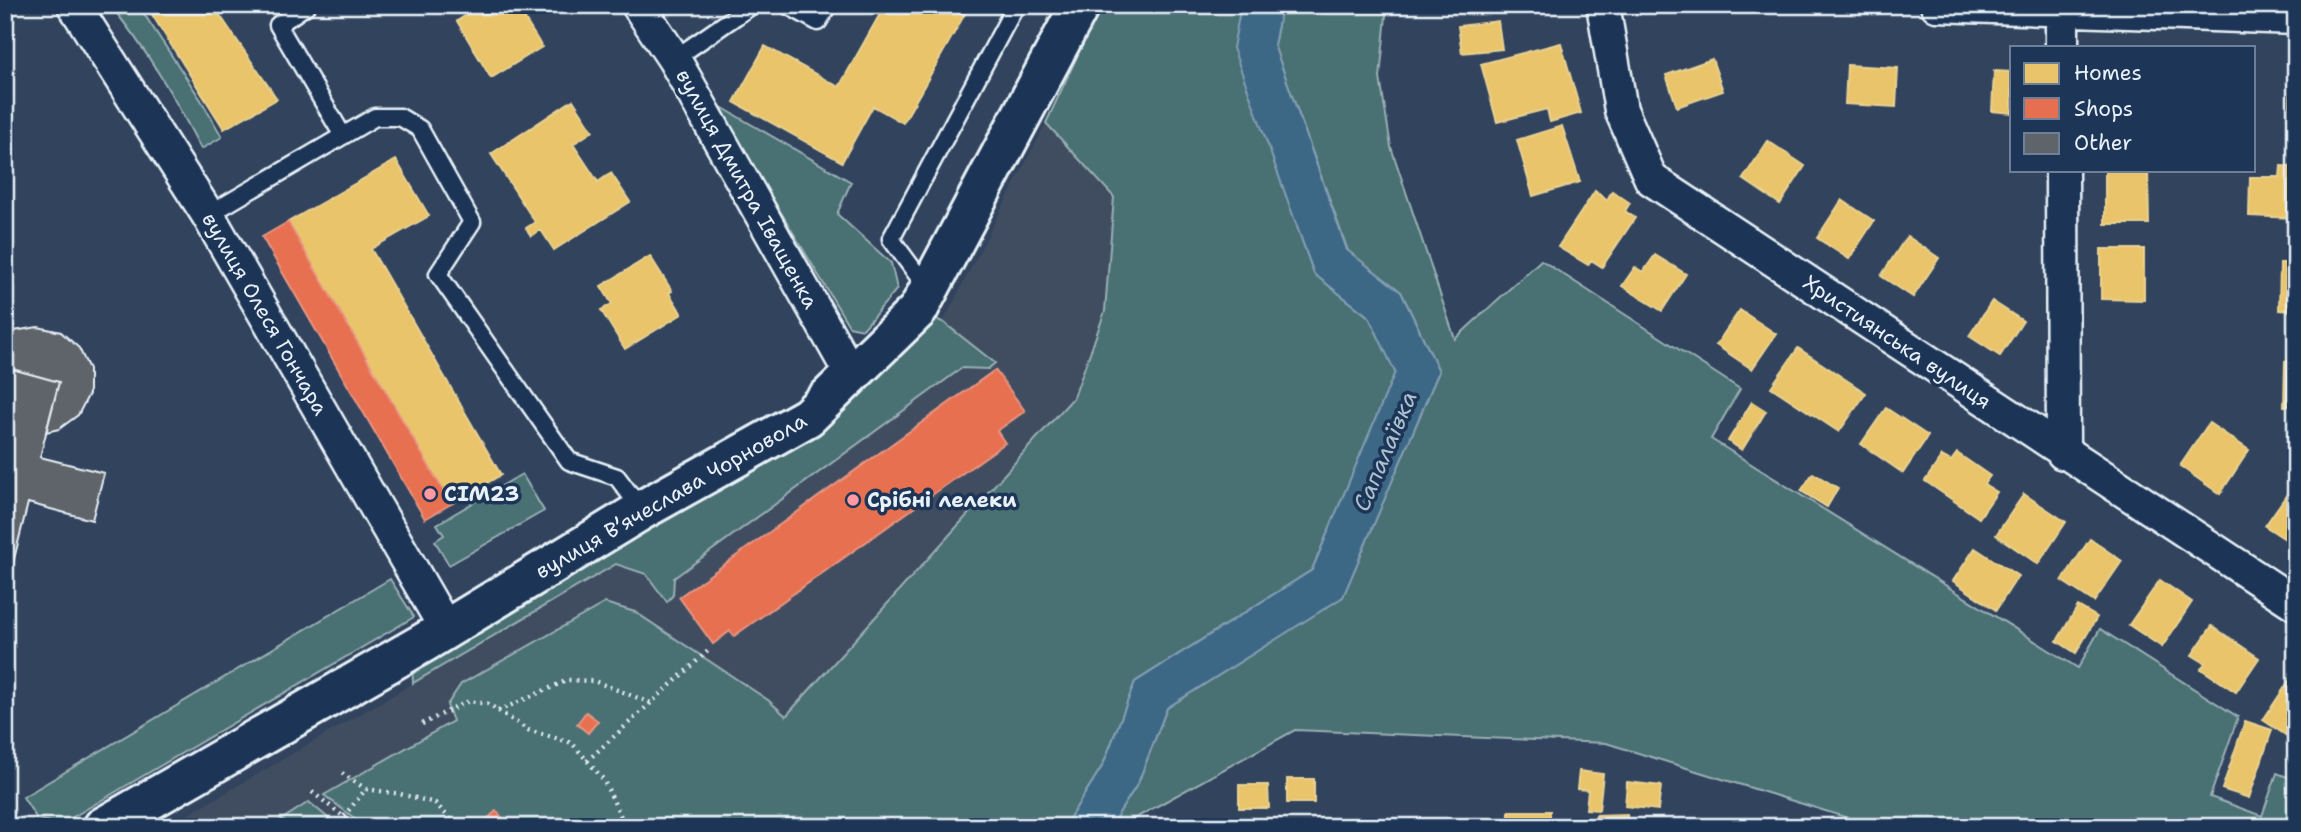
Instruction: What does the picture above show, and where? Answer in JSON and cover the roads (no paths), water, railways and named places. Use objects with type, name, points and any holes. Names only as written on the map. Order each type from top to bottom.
[{"type":"street","name":"вулиця Олеся Гончара","points":[[74,5],[208,215],[446,629]]},
{"type":"street","name":"вулиця Дмитра Іващенка","points":[[638,5],[674,59],[852,376]]},
{"type":"street","name":"вулиця Вʼячеслава Чорновола","points":[[103,827],[446,629],[642,510],[808,417],[918,310],[1080,5]]},
{"type":"street","name":"Християнська вулиця","points":[[1603,5],[1621,110],[1651,179],[2063,453],[2296,604]]},
{"type":"street","points":[[1937,5],[2296,18]]},
{"type":"street","points":[[2062,9],[2062,46]]},
{"type":"street","points":[[2062,172],[2063,453]]},
{"type":"lane","points":[[307,5],[278,25],[343,136]]},
{"type":"lane","points":[[674,59],[752,5]]},
{"type":"lane","points":[[787,5],[818,22],[828,5]]},
{"type":"lane","points":[[929,290],[891,239],[1016,5]]},
{"type":"lane","points":[[208,215],[376,117],[400,117],[420,129],[472,222],[438,274],[569,461],[617,477],[642,510]]},
{"type":"water","name":"Сапалаївка","points":[[1241,5],[1282,5],[1274,45],[1347,250],[1401,292],[1439,371],[1343,597],[1167,708],[1138,783],[1110,827],[1064,827],[1103,765],[1135,682],[1312,570],[1395,372],[1369,317],[1314,274],[1233,48]]},
{"type":"place","name":"СІМ23","points":[[430,494]]},
{"type":"place","name":"Срібні лелеки","points":[[853,500]]}]
